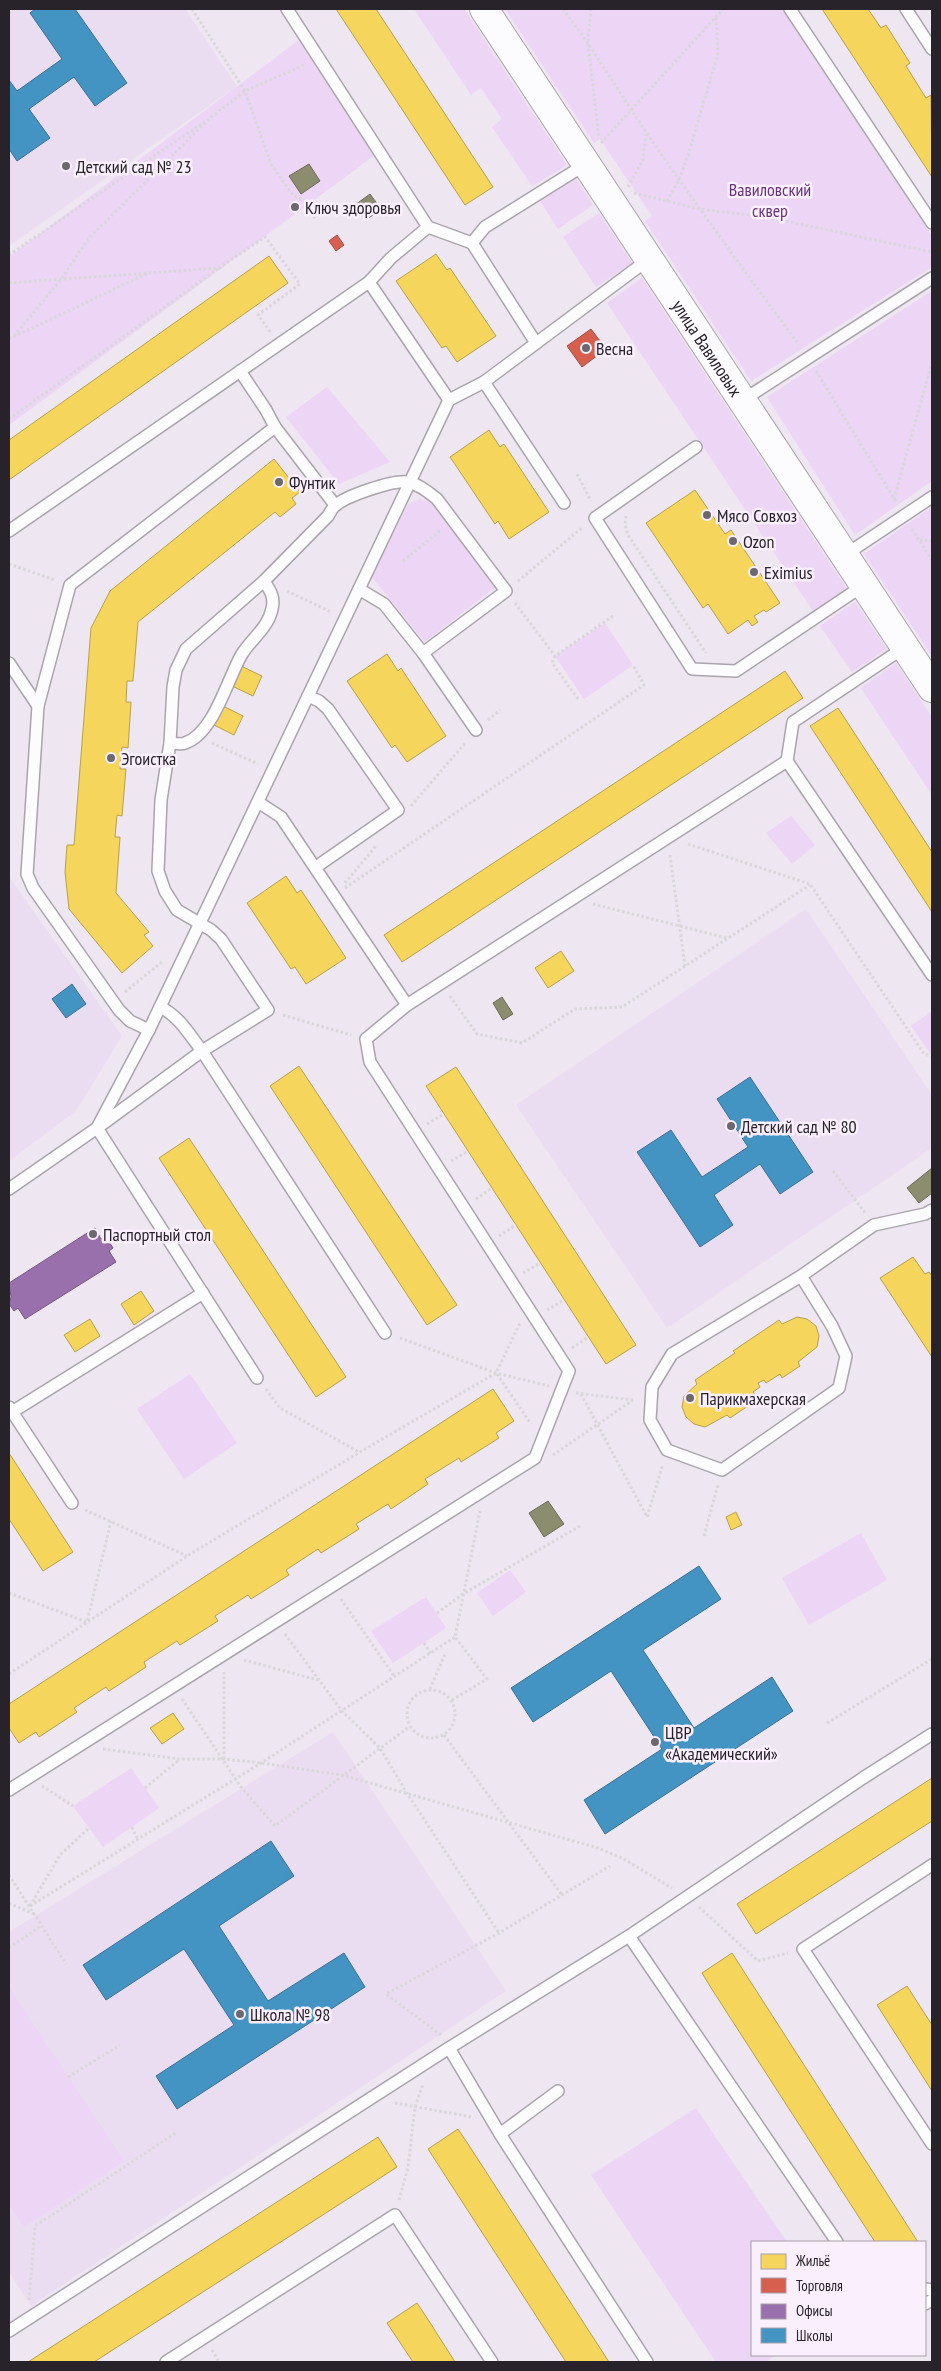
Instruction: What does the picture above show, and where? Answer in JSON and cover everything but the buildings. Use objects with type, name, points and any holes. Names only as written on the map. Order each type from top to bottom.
[{"type":"street","name":"улица Вавиловых","points":[[484,9],[932,688]]},
{"type":"lane","points":[[287,9],[428,227],[472,243],[536,342]]},
{"type":"lane","points":[[790,9],[932,223]]},
{"type":"lane","points":[[906,9],[932,49]]},
{"type":"lane","points":[[472,243],[485,227],[587,163]]},
{"type":"lane","points":[[9,531],[278,343],[369,282],[391,258],[428,227]]},
{"type":"lane","points":[[97,1128],[149,1030],[449,400],[484,382],[650,259]]},
{"type":"lane","points":[[743,400],[932,278]]},
{"type":"lane","points":[[369,282],[449,400]]},
{"type":"lane","points":[[240,371],[275,427],[335,506]]},
{"type":"lane","points":[[484,382],[564,503]]},
{"type":"lane","points":[[149,1030],[130,1021],[113,1001],[32,888],[27,874],[38,706],[70,585],[275,427]]},
{"type":"lane","points":[[696,447],[595,518],[692,668],[736,670],[864,584]]},
{"type":"lane","points":[[9,1188],[97,1128],[202,1051],[268,1010],[221,939],[211,930],[177,910],[165,891],[158,871],[161,800],[170,743],[176,670],[186,649],[264,581],[328,516],[335,506],[380,485],[396,481],[410,482],[424,489],[437,500],[506,591],[423,653]]},
{"type":"lane","points":[[845,556],[932,497]]},
{"type":"lane","points":[[170,743],[185,744],[197,736],[210,722],[243,653],[268,622],[273,595],[264,581]]},
{"type":"lane","points":[[359,589],[384,604],[423,653],[476,730]]},
{"type":"lane","points":[[905,647],[793,722],[787,761],[932,975]]},
{"type":"lane","points":[[9,663],[38,706]]},
{"type":"lane","points":[[308,696],[319,701],[328,710],[398,810],[316,868]]},
{"type":"lane","points":[[9,1790],[535,1458],[569,1371],[370,1062],[366,1039],[408,1005],[787,761]]},
{"type":"lane","points":[[258,802],[281,817],[408,1005]]},
{"type":"lane","points":[[160,1006],[179,1019],[202,1051],[385,1333]]},
{"type":"lane","points":[[97,1128],[257,1378]]},
{"type":"lane","points":[[801,1276],[832,1326],[846,1356],[839,1388],[722,1470],[667,1450],[650,1420],[652,1387],[672,1354],[801,1276],[874,1225],[925,1214],[932,1210]]},
{"type":"lane","points":[[72,1504],[10,1410],[204,1293]]},
{"type":"lane","points":[[9,2332],[448,2048],[629,1936],[862,1778],[932,1734]]},
{"type":"lane","points":[[932,1864],[803,1948],[932,2144]]},
{"type":"lane","points":[[629,1936],[836,2241]]},
{"type":"lane","points":[[448,2048],[500,2134],[647,2362]]},
{"type":"lane","points":[[500,2134],[558,2091]]},
{"type":"lane","points":[[166,2362],[396,2215],[492,2362]]},
{"type":"path","points":[[192,9],[245,92],[271,164],[293,195],[310,204],[315,220]]},
{"type":"path","points":[[564,9],[699,209],[809,358],[904,517],[932,560]]},
{"type":"path","points":[[591,9],[588,42],[600,144],[723,9]]},
{"type":"path","points":[[667,201],[679,180],[718,53],[716,18]]},
{"type":"path","points":[[9,255],[245,92],[319,58]]},
{"type":"path","points":[[14,336],[62,278],[88,239],[211,117]]},
{"type":"path","points":[[628,187],[643,160],[646,132]]},
{"type":"path","points":[[631,192],[699,209],[767,217],[932,252]]},
{"type":"path","points":[[9,419],[265,237],[300,284],[258,315],[278,343]]},
{"type":"path","points":[[9,283],[219,268]]},
{"type":"path","points":[[9,339],[151,272]]},
{"type":"path","points":[[894,500],[932,362]]},
{"type":"path","points":[[576,474],[591,499],[588,507]]},
{"type":"path","points":[[628,512],[625,525],[628,535],[706,653],[711,656]]},
{"type":"path","points":[[555,656],[506,591],[595,518]]},
{"type":"path","points":[[580,530],[583,522]]},
{"type":"path","points":[[403,561],[433,537]]},
{"type":"path","points":[[919,540],[932,541]]},
{"type":"path","points":[[9,564],[70,585]]},
{"type":"path","points":[[273,595],[286,591],[345,618]]},
{"type":"path","points":[[578,699],[552,663],[555,656],[613,616]]},
{"type":"path","points":[[334,895],[644,685],[633,665]]},
{"type":"path","points":[[405,812],[476,730],[500,710]]},
{"type":"path","points":[[197,736],[272,771]]},
{"type":"path","points":[[685,966],[668,837],[810,884],[924,1054],[932,1056]]},
{"type":"path","points":[[334,895],[380,843]]},
{"type":"path","points":[[442,983],[477,1034],[522,1043],[575,1009],[622,1007],[810,884]]},
{"type":"path","points":[[573,899],[728,938]]},
{"type":"path","points":[[113,1001],[193,938]]},
{"type":"path","points":[[268,1010],[366,1039]]},
{"type":"path","points":[[832,1171],[874,1225]]},
{"type":"path","points":[[9,1674],[187,1556],[496,1373],[528,1306]]},
{"type":"path","points":[[385,1333],[496,1373],[582,1394],[633,1400]]},
{"type":"path","points":[[569,1371],[647,1517],[667,1450]]},
{"type":"path","points":[[496,1373],[542,1440]]},
{"type":"path","points":[[257,1378],[280,1408],[360,1452]]},
{"type":"path","points":[[547,1459],[652,1387]]},
{"type":"path","points":[[704,1536],[722,1470]]},
{"type":"path","points":[[30,1906],[260,1763],[455,1637],[484,1490]]},
{"type":"path","points":[[72,1504],[187,1556]]},
{"type":"path","points":[[87,1622],[111,1521]]},
{"type":"path","points":[[437,1613],[463,1594],[580,1526]]},
{"type":"path","points":[[332,1586],[394,1676]]},
{"type":"path","points":[[9,1593],[87,1622]]},
{"type":"path","points":[[276,1621],[342,1711],[380,1748],[408,1795],[499,1933]]},
{"type":"path","points":[[452,1700],[487,1679],[455,1637]]},
{"type":"path","points":[[372,1644],[378,1640]]},
{"type":"path","points":[[424,1643],[431,1654]]},
{"type":"path","points":[[430,1689],[446,1652]]},
{"type":"path","points":[[224,1759],[225,1654],[319,1680]]},
{"type":"path","points":[[827,1723],[932,1659]]},
{"type":"path","points":[[174,1686],[241,1787],[275,1826],[342,1775],[410,1727]]},
{"type":"path","points":[[430,1689],[442,1692],[452,1700],[456,1713],[453,1726],[444,1735],[432,1739],[419,1736],[410,1727],[406,1715],[409,1702],[417,1692],[430,1689]]},
{"type":"path","points":[[444,1735],[562,1895]]},
{"type":"path","points":[[91,1738],[104,1750],[179,1760],[224,1759],[342,1775],[598,1848],[622,1858],[687,1897],[758,1961],[803,1948]]},
{"type":"path","points":[[145,1788],[179,1760]]},
{"type":"path","points":[[28,1778],[73,1806]]},
{"type":"path","points":[[132,1827],[137,1838]]},
{"type":"path","points":[[30,1906],[60,1855],[89,1828]]},
{"type":"path","points":[[448,2048],[441,2035],[386,1994],[499,1933],[610,1866]]},
{"type":"path","points":[[9,1875],[66,1964]]},
{"type":"path","points":[[9,1903],[36,1915]]},
{"type":"path","points":[[9,1948],[41,1926]]},
{"type":"path","points":[[68,2077],[120,2045]]},
{"type":"path","points":[[396,2215],[408,2168],[415,2107],[430,2060]]},
{"type":"path","points":[[372,2098],[492,2120]]},
{"type":"path","points":[[26,2320],[35,2226],[177,2132]]},
{"type":"shaded area","name":"Детский сад № 23","points":[[9,9],[185,9],[237,86],[9,246]]},
{"type":"shaded area","points":[[9,877],[122,1036],[76,1111],[9,1161]]},
{"type":"shaded area","name":"Детский сад № 80","points":[[806,909],[932,1095],[932,1148],[667,1328],[516,1105]]},
{"type":"shaded area","name":"Школа № 98","points":[[333,1732],[506,1991],[31,2306],[9,2272],[9,1932]]},
{"type":"green space","points":[[414,9],[464,9],[567,165],[532,186],[492,127],[502,119],[481,88],[471,95]]},
{"type":"green space","name":"Вавиловский сквер","points":[[505,9],[784,9],[932,236],[932,267],[751,381],[645,221],[652,216],[600,139],[594,143]]},
{"type":"green space","points":[[299,40],[375,155],[9,425],[9,257]]},
{"type":"green space","points":[[576,178],[593,205],[558,229],[540,201]]},
{"type":"green space","points":[[599,213],[632,263],[596,287],[563,237]]},
{"type":"green space","points":[[642,278],[847,589],[813,611],[607,303]]},
{"type":"green space","points":[[932,291],[932,481],[855,535],[767,397]]},
{"type":"green space","points":[[327,387],[390,462],[339,484],[286,417]]},
{"type":"green space","points":[[420,499],[433,504],[494,588],[425,642],[371,576],[409,503]]},
{"type":"green space","points":[[932,507],[932,656],[864,554]]},
{"type":"green space","points":[[855,602],[887,649],[852,672],[820,626]]},
{"type":"green space","points":[[605,623],[633,665],[584,699],[555,656]]},
{"type":"green space","points":[[896,663],[932,717],[932,795],[861,688]]},
{"type":"green space","points":[[791,816],[815,845],[792,864],[766,833]]},
{"type":"green space","points":[[932,1011],[932,1056],[911,1026]]},
{"type":"green space","points":[[190,1374],[237,1443],[184,1479],[137,1409]]},
{"type":"green space","points":[[861,1533],[887,1580],[809,1625],[782,1578]]},
{"type":"green space","points":[[510,1570],[526,1592],[493,1616],[477,1593]]},
{"type":"green space","points":[[426,1597],[446,1628],[393,1663],[371,1631]]},
{"type":"green space","points":[[131,1768],[159,1808],[103,1847],[73,1806]]},
{"type":"green space","points":[[9,1987],[124,2161],[24,2227],[9,2205]]},
{"type":"green space","points":[[696,2108],[786,2241],[751,2241],[751,2356],[774,2356],[765,2362],[716,2362],[591,2175]]},
{"type":"place","name":"Детский сад № 23","points":[[66,166]]},
{"type":"place","name":"Ключ здоровья","points":[[295,207]]},
{"type":"place","name":"Весна","points":[[586,348]]},
{"type":"place","name":"Фунтик","points":[[279,482]]},
{"type":"place","name":"Мясо Совхоз","points":[[707,515]]},
{"type":"place","name":"Ozon","points":[[733,541]]},
{"type":"place","name":"Eximius","points":[[754,572]]},
{"type":"place","name":"Эгоистка","points":[[111,758]]},
{"type":"place","name":"Детский сад № 80","points":[[731,1126]]},
{"type":"place","name":"Паспортный стол","points":[[93,1234]]},
{"type":"place","name":"Парикмахерская","points":[[690,1398]]},
{"type":"place","name":"ЦВР «Академический»","points":[[655,1742]]},
{"type":"place","name":"Школа № 98","points":[[240,2014]]}]
